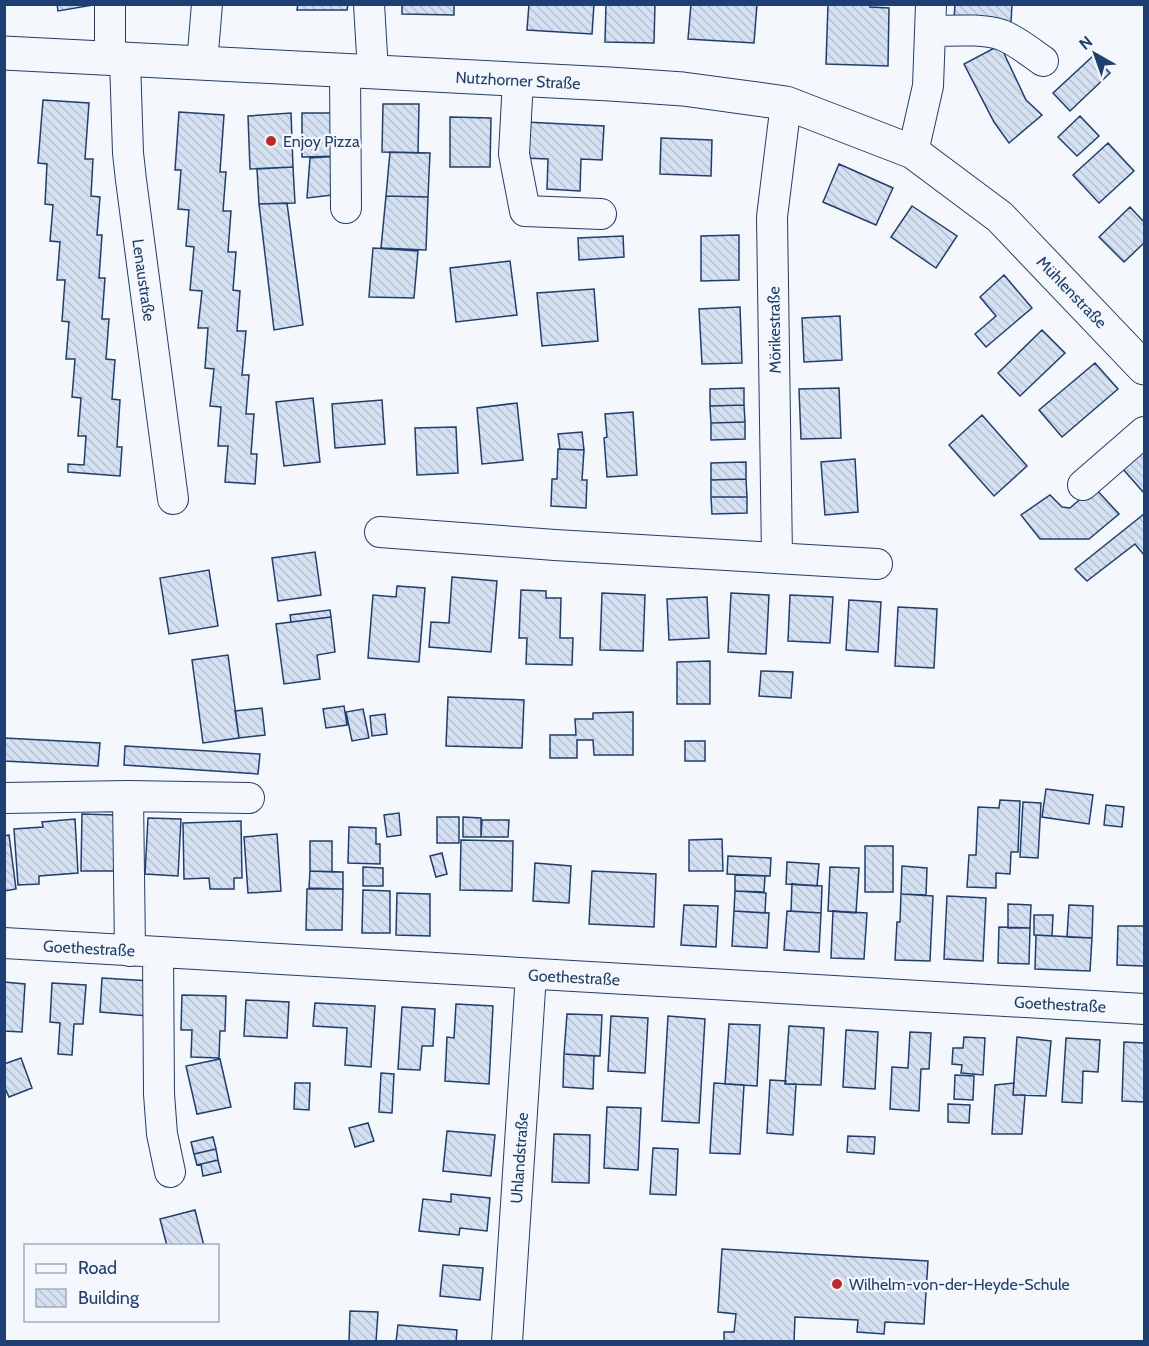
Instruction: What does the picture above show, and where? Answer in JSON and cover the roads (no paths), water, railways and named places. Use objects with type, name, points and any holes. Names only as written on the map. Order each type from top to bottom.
[{"type":"main road","name":"Nutzhorner Straße","points":[[4,53],[683,89],[786,103],[913,152],[1000,217]]},
{"type":"main road","name":"Mühlenstraße","points":[[1000,217],[1144,368]]},
{"type":"street","name":"Lenaustraße","points":[[110,4],[173,499]]},
{"type":"street","points":[[202,64],[207,4]]},
{"type":"street","points":[[346,208],[359,72],[369,4]]},
{"type":"street","points":[[913,152],[928,86],[931,18],[977,31],[1002,35],[1023,46],[1043,61]]},
{"type":"street","points":[[518,80],[514,154],[525,211],[601,214]]},
{"type":"street","name":"Mörikestraße","points":[[777,557],[772,217],[786,103]]},
{"type":"street","points":[[1083,485],[1144,432]]},
{"type":"street","points":[[380,532],[877,564]]},
{"type":"street","points":[[128,796],[162,1134],[170,1172]]},
{"type":"street","points":[[4,798],[128,796],[249,798]]},
{"type":"street","name":"Goethestraße","points":[[4,944],[1144,1009]]},
{"type":"street","name":"Uhlandstraße","points":[[507,1341],[531,974]]},
{"type":"place","name":"Enjoy Pizza","points":[[271,141]]},
{"type":"place","name":"Wilhelm-von-der-Heyde-Schule","points":[[837,1284]]}]
